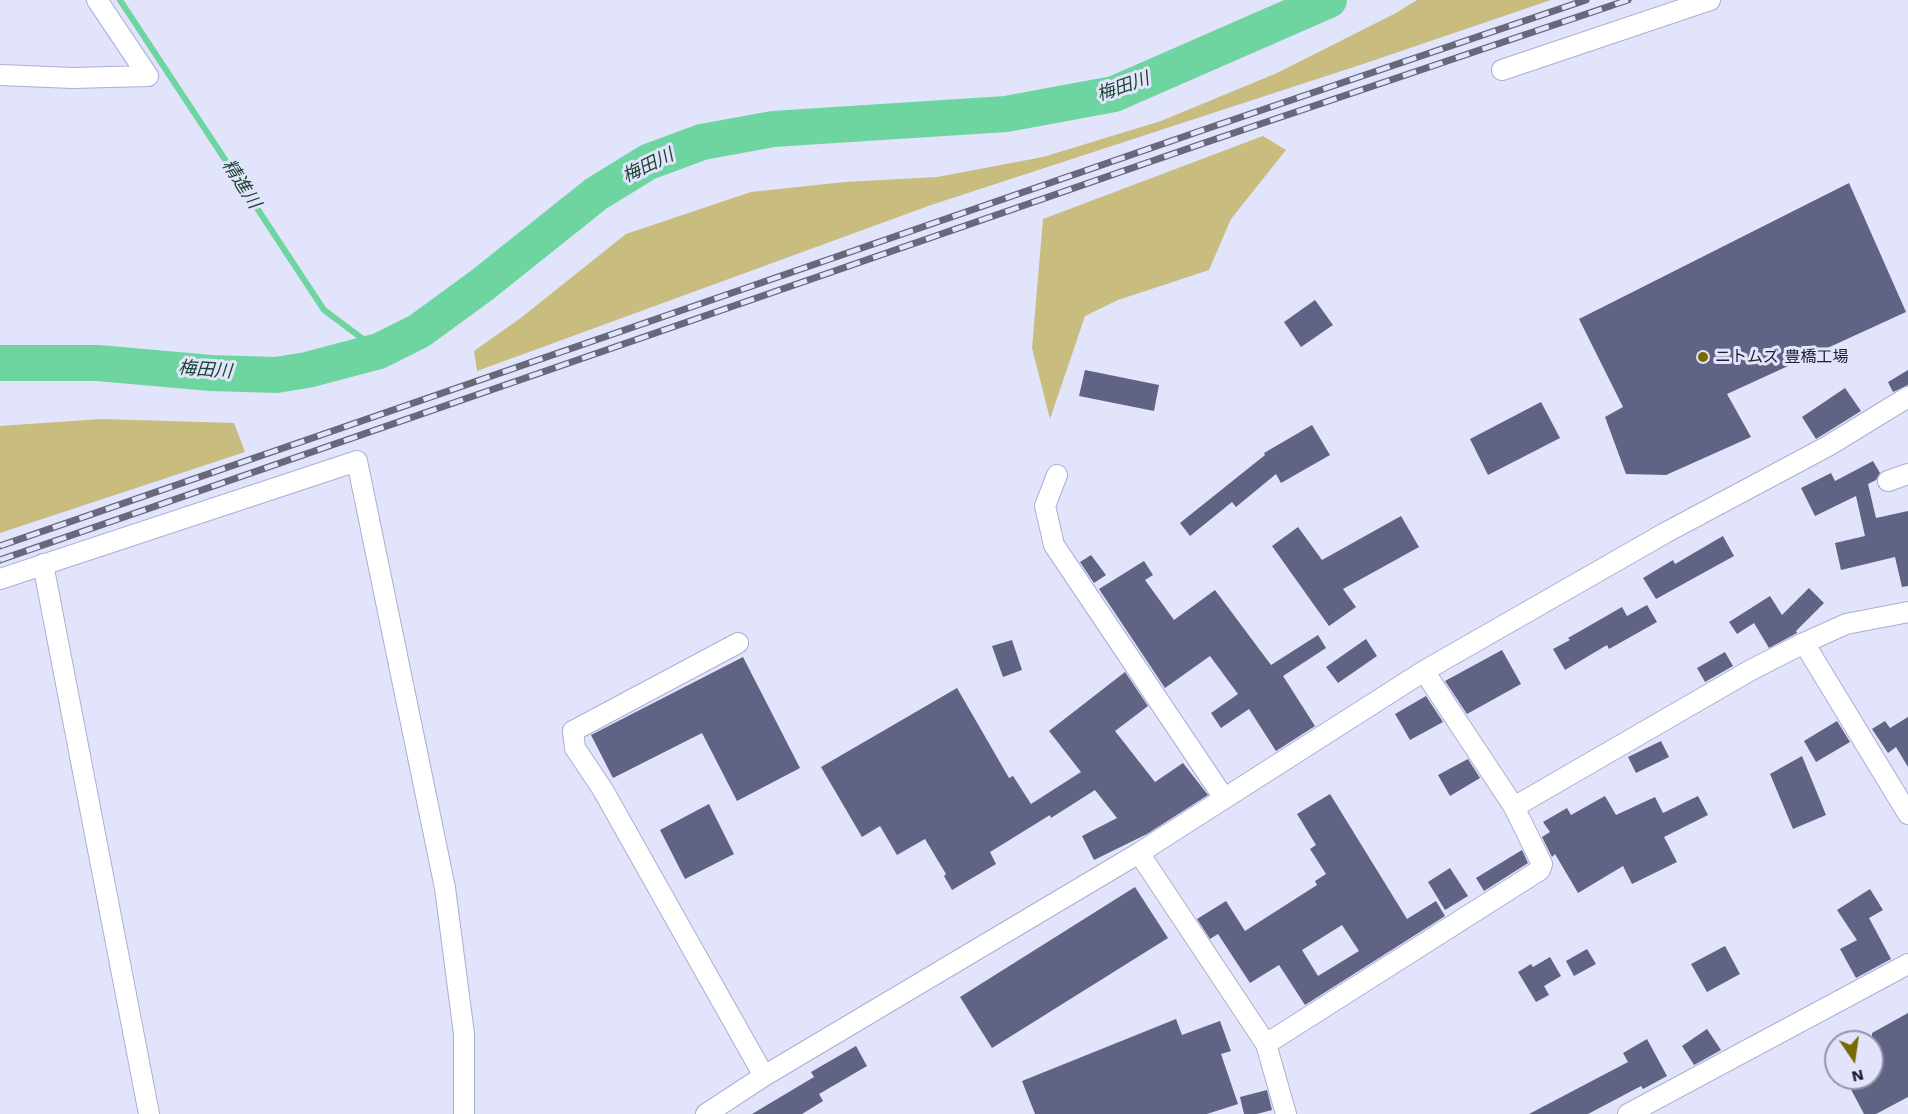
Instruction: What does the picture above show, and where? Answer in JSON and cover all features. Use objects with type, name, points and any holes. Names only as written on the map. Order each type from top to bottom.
[{"type":"street","points":[[0,75],[72,78],[148,76],[97,0]]},
{"type":"street","points":[[1502,70],[1710,0]]},
{"type":"street","points":[[710,1113],[764,1076],[1140,853],[1424,671],[1665,532],[1828,446],[1908,397]]},
{"type":"street","points":[[0,579],[357,461],[446,888],[464,1034],[464,1114]]},
{"type":"street","points":[[1888,481],[1908,474]]},
{"type":"street","points":[[1057,475],[1045,506],[1054,545],[1224,798]]},
{"type":"street","points":[[43,564],[149,1114]]},
{"type":"street","points":[[1514,807],[1751,670],[1804,643],[1846,624],[1908,612]]},
{"type":"street","points":[[738,643],[573,731],[575,748],[603,790],[764,1076]]},
{"type":"street","points":[[1804,643],[1908,814]]},
{"type":"street","points":[[1266,1044],[1540,870],[1542,864],[1514,807],[1424,671]]},
{"type":"street","points":[[1140,853],[1266,1044],[1286,1114]]},
{"type":"street","points":[[1628,1114],[1908,964]]},
{"type":"shaded area","points":[[1417,0],[1551,0],[931,205],[477,371],[474,351],[522,317],[626,234],[751,192],[845,182],[937,177],[1043,157],[1161,121],[1277,73],[1396,13]]},
{"type":"shaded area","points":[[1263,136],[1286,150],[1231,219],[1209,270],[1118,300],[1085,316],[1050,419],[1032,348],[1043,219]]},
{"type":"shaded area","points":[[101,419],[234,423],[245,452],[0,533],[0,426]]},
{"type":"building","name":"ニトムズ 豊橋工場","points":[[1849,183],[1906,312],[1727,394],[1751,437],[1666,475],[1626,474],[1605,417],[1623,407],[1579,319]]},
{"type":"building","points":[[1315,300],[1333,325],[1301,347],[1284,322]]},
{"type":"building","points":[[1085,370],[1159,385],[1154,411],[1079,396]]},
{"type":"building","points":[[1908,370],[1908,385],[1893,392],[1888,382]]},
{"type":"building","points":[[1845,388],[1861,411],[1816,439],[1802,417]]},
{"type":"building","points":[[1541,402],[1560,438],[1488,475],[1470,439]]},
{"type":"building","points":[[1312,425],[1330,455],[1281,483],[1276,474],[1236,507],[1232,502],[1190,536],[1180,523],[1265,455],[1264,453]]},
{"type":"building","points":[[1873,461],[1880,473],[1876,480],[1868,484],[1876,518],[1908,511],[1908,586],[1902,587],[1895,557],[1841,570],[1835,543],[1865,536],[1856,496],[1815,516],[1801,488],[1831,473],[1835,481]]},
{"type":"building","points":[[1401,516],[1419,547],[1343,589],[1356,607],[1329,626],[1272,546],[1298,527],[1322,560]]},
{"type":"building","points":[[1723,536],[1734,556],[1656,599],[1643,578],[1673,560],[1675,564]]},
{"type":"building","points":[[1091,555],[1106,575],[1094,583],[1080,562]]},
{"type":"building","points":[[1144,561],[1153,575],[1145,580],[1174,620],[1215,590],[1271,665],[1318,635],[1326,648],[1283,676],[1315,726],[1276,751],[1249,709],[1221,728],[1211,713],[1238,694],[1210,656],[1165,688],[1099,589]]},
{"type":"building","points":[[1809,588],[1824,603],[1796,631],[1797,633],[1769,648],[1754,623],[1737,634],[1729,622],[1770,596],[1782,615]]},
{"type":"building","points":[[1647,605],[1657,622],[1609,649],[1607,645],[1565,670],[1553,649],[1622,607],[1627,616]]},
{"type":"building","points":[[1366,639],[1377,656],[1338,683],[1326,667]]},
{"type":"building","points":[[1012,640],[1022,670],[1003,677],[992,646]]},
{"type":"building","points":[[1502,650],[1521,684],[1467,714],[1445,681]]},
{"type":"building","points":[[1725,652],[1733,666],[1705,682],[1697,668]]},
{"type":"building","points":[[743,657],[800,768],[737,801],[702,733],[613,778],[591,735]]},
{"type":"building","points":[[1125,672],[1148,706],[1115,731],[1155,782],[1183,763],[1208,795],[1147,834],[1094,860],[1082,836],[1117,818],[1095,790],[990,852],[996,864],[952,890],[944,876],[946,874],[925,839],[897,855],[880,826],[862,837],[821,767],[957,688],[1009,778],[1013,776],[1031,804],[1081,772],[1049,731]]},
{"type":"building","points":[[1426,696],[1443,722],[1410,740],[1395,714]]},
{"type":"building","points":[[1908,717],[1908,767],[1896,747],[1888,753],[1872,729],[1885,721],[1890,728]]},
{"type":"building","points":[[1837,721],[1850,742],[1816,762],[1804,741]]},
{"type":"building","points":[[1661,741],[1669,757],[1636,773],[1628,757]]},
{"type":"building","points":[[1802,756],[1826,815],[1793,829],[1770,774]]},
{"type":"building","points":[[1468,759],[1480,778],[1450,796],[1438,775]]},
{"type":"building","points":[[1330,794],[1407,919],[1436,901],[1445,916],[1305,1005],[1279,965],[1250,983],[1218,934],[1210,939],[1197,919],[1226,901],[1245,931],[1317,885],[1315,881],[1326,874],[1310,849],[1316,845],[1297,814]],"holes":[[[1342,925],[1359,951],[1318,976],[1302,950]]]},
{"type":"building","points":[[1605,796],[1616,815],[1655,797],[1663,813],[1698,796],[1708,815],[1664,837],[1677,862],[1632,884],[1623,866],[1578,893],[1555,854],[1552,857],[1542,837],[1550,832],[1543,822],[1567,808],[1571,815]]},
{"type":"building","points":[[709,804],[734,854],[685,879],[660,830]]},
{"type":"building","points":[[1522,850],[1528,863],[1484,891],[1476,878]]},
{"type":"building","points":[[1450,868],[1468,896],[1445,910],[1428,882]]},
{"type":"building","points":[[1135,887],[1168,938],[992,1048],[960,997]]},
{"type":"building","points":[[1870,889],[1883,910],[1869,918],[1891,959],[1856,978],[1840,949],[1857,940],[1837,910]]},
{"type":"building","points":[[1725,946],[1740,974],[1707,992],[1691,964]]},
{"type":"building","points":[[1587,949],[1596,964],[1574,976],[1566,961]]},
{"type":"building","points":[[1550,957],[1561,976],[1544,986],[1549,995],[1536,1002],[1518,972],[1531,964],[1533,967]]},
{"type":"building","points":[[1908,1013],[1908,1097],[1876,1114],[1864,1114],[1851,1090],[1884,1090],[1884,1030],[1877,1030]]},
{"type":"building","points":[[1176,1019],[1182,1035],[1220,1021],[1231,1051],[1221,1054],[1238,1104],[1207,1114],[1035,1114],[1022,1081]]},
{"type":"building","points":[[1707,1029],[1721,1050],[1694,1065],[1682,1046]]},
{"type":"building","points":[[1647,1039],[1667,1076],[1643,1089],[1641,1086],[1588,1114],[1529,1114],[1628,1062],[1623,1053]]},
{"type":"building","points":[[856,1046],[867,1066],[819,1094],[823,1101],[802,1114],[752,1114],[814,1077],[811,1072]]},
{"type":"building","points":[[1267,1090],[1272,1110],[1257,1114],[1244,1114],[1240,1097]]},
{"type":"waterway","name":"精進川","points":[[120,0],[324,310],[379,351]]},
{"type":"waterway","name":"梅田川","points":[[0,363],[98,363],[211,373],[276,375],[307,370],[379,351],[419,331],[482,285],[596,194],[648,162],[702,142],[773,129],[1006,114],[1114,94],[1329,0]]},
{"type":"railway","points":[[0,546],[1586,0]]},
{"type":"railway","points":[[0,560],[1207,142],[1628,0]]},
{"type":"place","name":"ニトムズ 豊橋工場","points":[[1703,357]]}]
